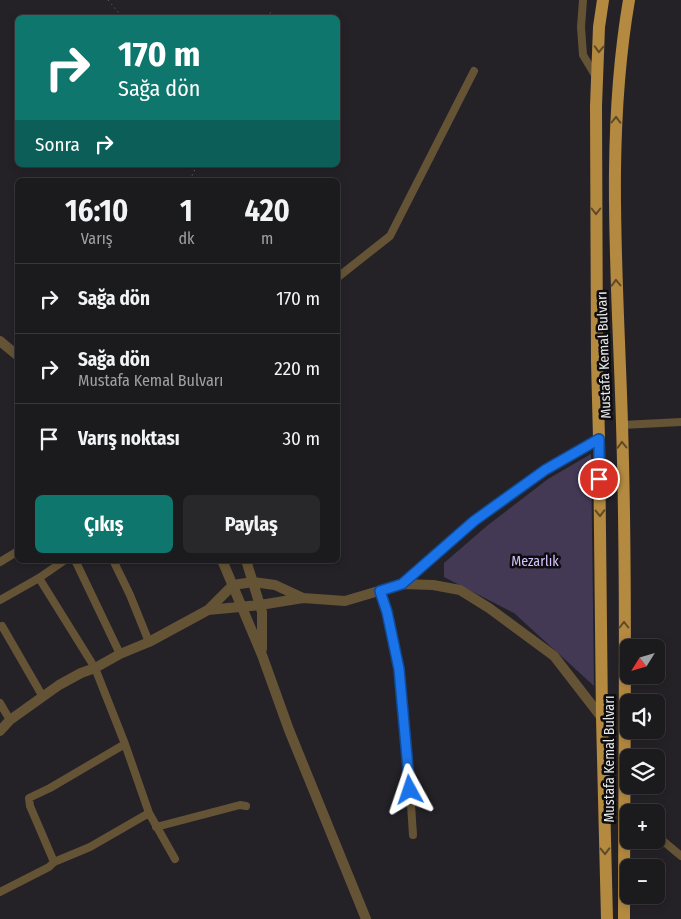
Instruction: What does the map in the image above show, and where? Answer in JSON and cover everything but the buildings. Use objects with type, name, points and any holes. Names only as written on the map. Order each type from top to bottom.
[{"type":"highway","name":"Mustafa Kemal Bulvarı","points":[[603,0],[596,106],[596,361],[599,439],[606,919]]},
{"type":"highway","name":"Mustafa Kemal Bulvarı","points":[[627,804],[622,425],[616,267],[615,171],[616,108],[624,25],[629,0]]},
{"type":"highway","name":"Mustafa Kemal Bulvarı","points":[[624,919],[626,849]]},
{"type":"street","points":[[583,0],[581,28],[583,55],[598,78]]},
{"type":"street","points":[[340,275],[390,236],[474,71]]},
{"type":"street","points":[[0,336],[15,346]]},
{"type":"street","points":[[0,341],[15,354]]},
{"type":"street","points":[[622,425],[681,422]]},
{"type":"street","points":[[402,584],[474,521],[545,470],[599,439]]},
{"type":"street","points":[[0,562],[15,553]]},
{"type":"street","points":[[0,600],[39,578],[61,563]]},
{"type":"street","points":[[76,563],[120,654]]},
{"type":"street","points":[[114,563],[149,642]]},
{"type":"street","points":[[223,563],[234,585],[289,730],[366,919]]},
{"type":"street","points":[[247,563],[262,612],[262,655]]},
{"type":"street","points":[[39,578],[95,668],[125,744],[149,813],[175,859]]},
{"type":"street","points":[[0,731],[10,720],[59,685],[81,672],[95,668],[120,654],[149,642],[208,610],[234,585],[253,582],[275,586],[303,598]]},
{"type":"street","points":[[208,610],[303,598],[345,601],[402,584],[433,585],[460,590],[489,608],[554,656],[602,718]]},
{"type":"street","points":[[380,591],[387,612],[399,669],[413,835]]},
{"type":"street","points":[[2,626],[44,697]]},
{"type":"street","points":[[0,703],[10,720]]},
{"type":"street","points":[[54,862],[30,806],[29,798],[50,788],[125,744]]},
{"type":"street","points":[[156,827],[240,805],[246,806]]},
{"type":"street","points":[[0,892],[54,862],[90,848],[149,813]]},
{"type":"street","points":[[665,843],[681,856]]},
{"type":"path","points":[[108,0],[121,15]]},
{"type":"path","points":[[269,15],[272,9]]},
{"type":"green space","name":"Mezarlık","points":[[591,454],[594,686],[514,613],[444,577],[444,563],[488,525],[548,479]]},
{"type":"route","points":[[410,790],[399,669],[387,612],[380,591],[402,584],[474,521],[545,470],[599,439],[599,479]]}]
